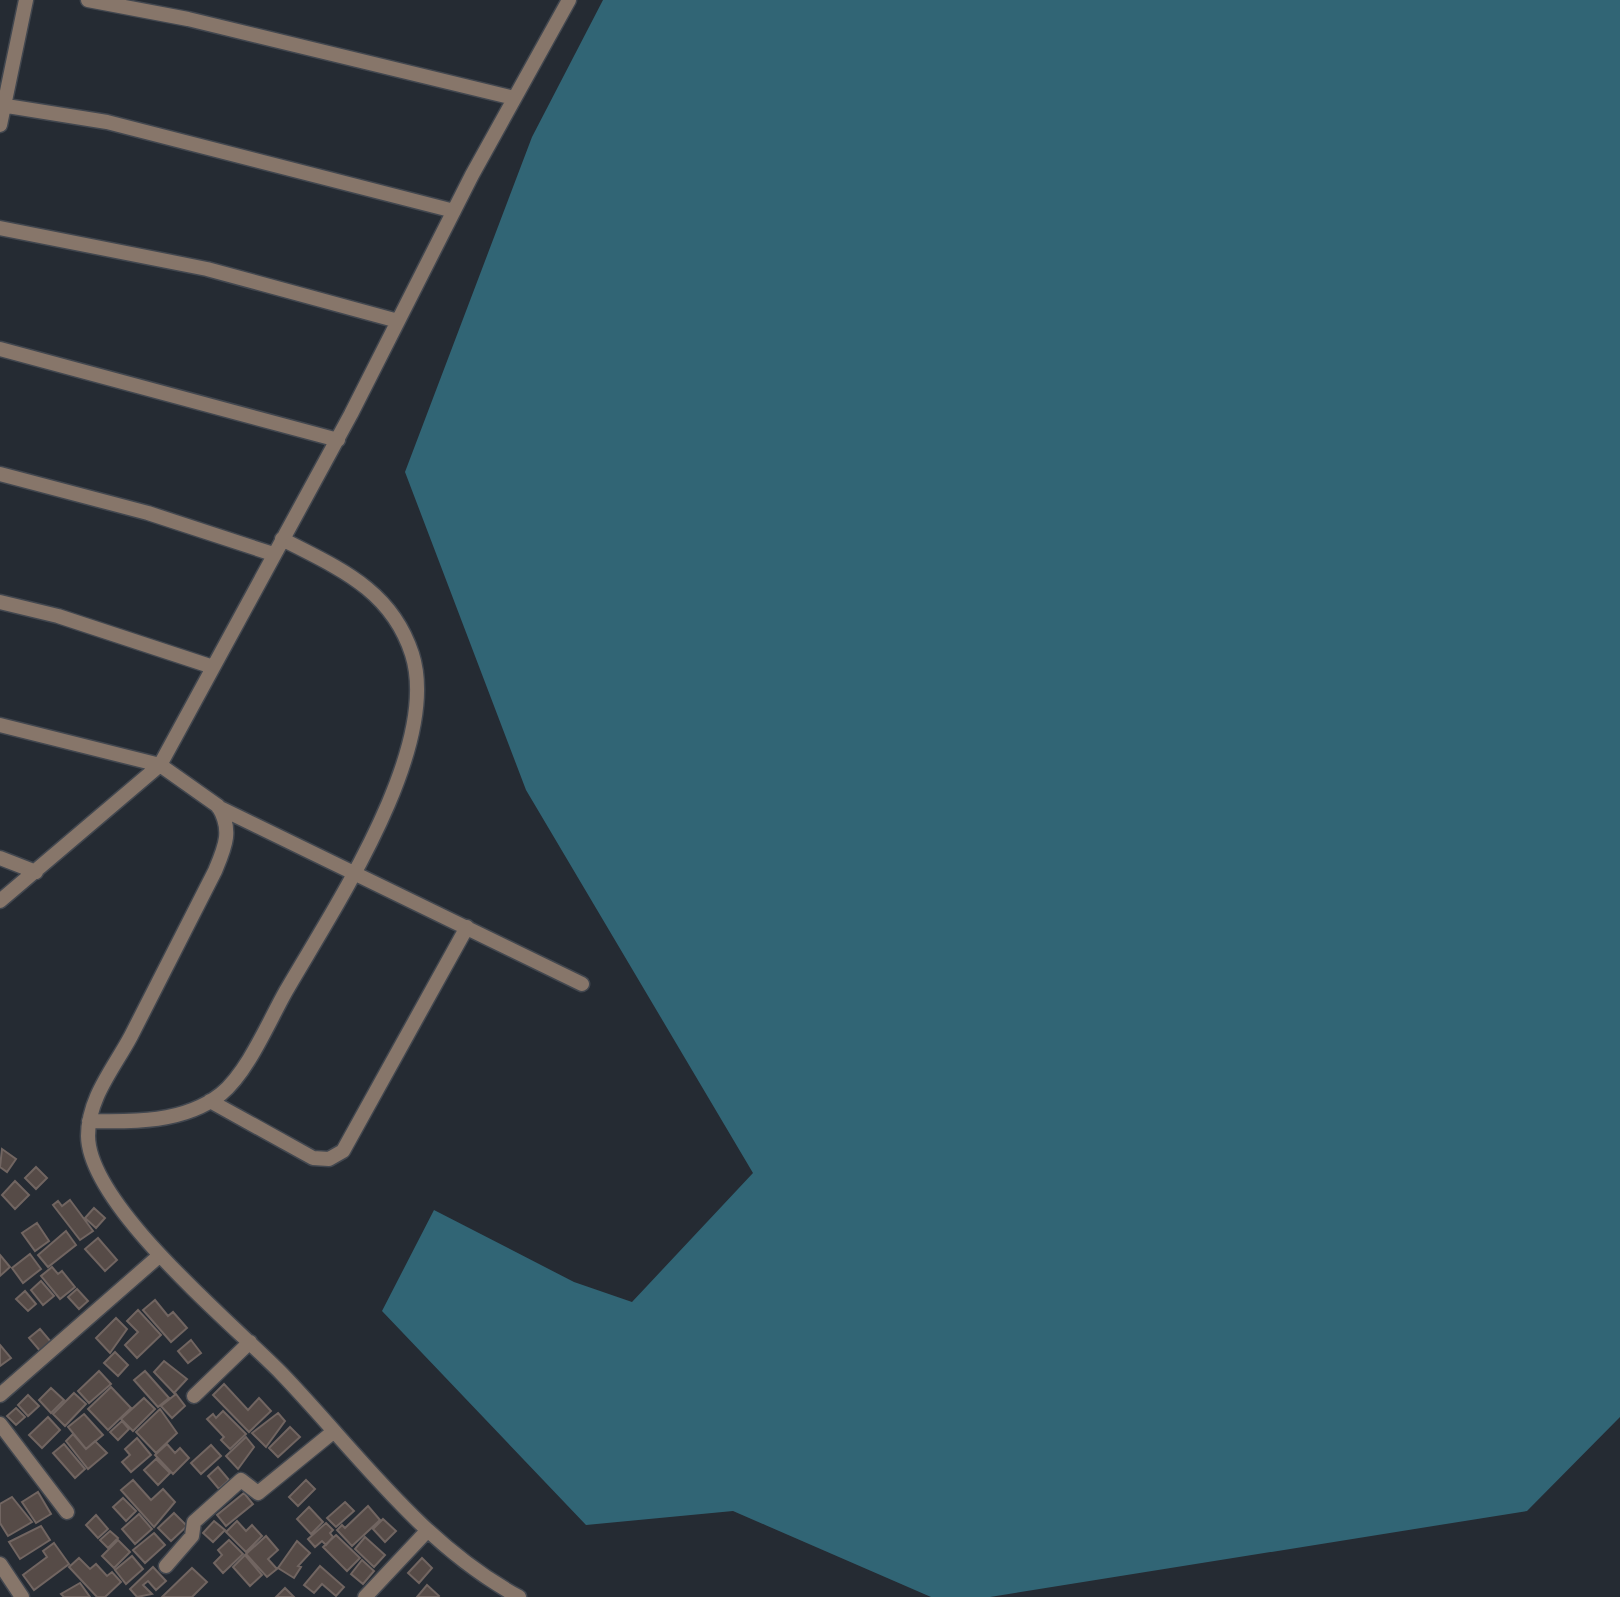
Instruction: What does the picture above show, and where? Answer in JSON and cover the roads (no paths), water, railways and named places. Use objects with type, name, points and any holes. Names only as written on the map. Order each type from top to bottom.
[{"type":"street","points":[[0,125],[2,105],[26,0]]},
{"type":"street","points":[[88,0],[188,19],[514,98]]},
{"type":"street","points":[[0,901],[160,765],[273,554],[338,440],[454,211],[569,0]]},
{"type":"street","points":[[2,105],[107,121],[454,211]]},
{"type":"street","points":[[0,228],[207,269],[398,321]]},
{"type":"street","points":[[0,349],[338,440]]},
{"type":"street","points":[[0,474],[148,513],[273,554]]},
{"type":"street","points":[[89,1121],[136,1122],[198,1108],[223,1092],[242,1068],[354,872],[382,819],[402,766],[416,697],[413,656],[400,627],[380,598],[349,574],[282,538]]},
{"type":"street","points":[[0,602],[58,616],[213,667]]},
{"type":"street","points":[[0,725],[160,765],[218,806],[582,984]]},
{"type":"street","points":[[218,806],[227,825],[228,841],[121,1055],[97,1095],[89,1121],[89,1152],[96,1170],[159,1256],[250,1342],[427,1531],[513,1596]]},
{"type":"street","points":[[0,858],[36,872]]},
{"type":"street","points":[[210,1101],[313,1158],[329,1159],[343,1152],[467,926]]},
{"type":"street","points":[[0,1395],[159,1256]]},
{"type":"street","points":[[194,1396],[250,1342]]},
{"type":"street","points":[[0,1424],[67,1512]]},
{"type":"street","points":[[166,1566],[192,1536],[194,1522],[241,1480],[258,1493],[333,1432]]},
{"type":"street","points":[[365,1597],[427,1531]]},
{"type":"street","points":[[0,1564],[22,1597]]},
{"type":"water","points":[[603,0],[1620,0],[1620,1417],[1527,1511],[990,1597],[931,1597],[733,1511],[586,1525],[382,1311],[434,1210],[574,1282],[632,1302],[753,1173],[526,790],[405,472],[532,137]]}]
